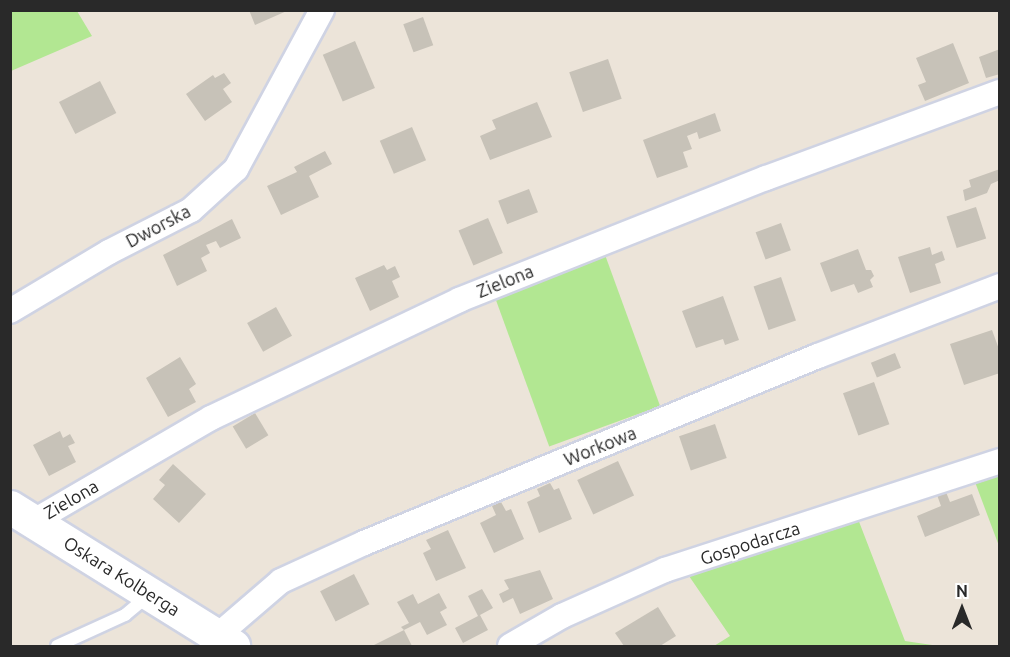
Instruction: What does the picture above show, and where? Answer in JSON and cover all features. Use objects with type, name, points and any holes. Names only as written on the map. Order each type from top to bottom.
[{"type":"main road","name":"Oskara Kolberga","points":[[22,514],[225,641]]},
{"type":"street","name":"Dworska","points":[[10,311],[100,257],[191,210],[236,169],[322,10]]},
{"type":"street","name":"Zielona","points":[[22,514],[211,418],[459,300],[766,178],[999,92]]},
{"type":"street","name":"Workowa","points":[[225,641],[281,581],[364,543],[818,356],[999,286]]},
{"type":"street","name":"Gospodarcza","points":[[510,646],[562,616],[665,570],[999,461]]},
{"type":"lane","points":[[57,646],[125,615],[150,594]]},
{"type":"green space","points":[[11,10],[77,11],[92,36],[11,71]]},
{"type":"green space","points":[[604,252],[660,406],[549,446],[493,292]]},
{"type":"green space","points":[[999,473],[999,546],[975,482]]},
{"type":"green space","points":[[858,519],[905,641],[939,646],[714,646],[730,636],[689,576]]},
{"type":"building","points":[[249,10],[289,10],[255,25]]},
{"type":"building","points":[[423,17],[433,45],[414,52],[403,24]]},
{"type":"building","points":[[355,41],[375,88],[343,102],[323,55]]},
{"type":"building","points":[[953,43],[969,83],[925,101],[918,85],[926,82],[916,58]]},
{"type":"building","points":[[1000,49],[1000,74],[986,78],[979,57]]},
{"type":"building","points":[[608,59],[622,99],[583,112],[569,72]]},
{"type":"building","points":[[224,73],[231,83],[223,89],[232,102],[205,121],[186,94],[213,75],[215,78]]},
{"type":"building","points":[[100,81],[116,113],[75,134],[59,102]]},
{"type":"building","points":[[537,102],[552,137],[490,160],[480,136],[496,129],[492,120]]},
{"type":"building","points":[[715,113],[721,131],[699,139],[697,132],[687,136],[692,149],[683,152],[688,167],[657,178],[643,140]]},
{"type":"building","points":[[412,127],[426,160],[394,174],[380,141]]},
{"type":"building","points":[[325,151],[332,164],[309,176],[319,197],[281,215],[267,186],[297,172],[294,167]]},
{"type":"building","points":[[1000,169],[1000,180],[991,184],[987,193],[965,201],[963,190],[971,187],[969,180]]},
{"type":"building","points":[[529,189],[538,212],[507,224],[498,201]]},
{"type":"building","points":[[976,207],[986,238],[957,248],[947,217]]},
{"type":"building","points":[[488,218],[503,253],[473,265],[459,231]]},
{"type":"building","points":[[232,219],[241,238],[220,248],[216,241],[206,245],[210,253],[201,258],[207,271],[177,286],[163,255]]},
{"type":"building","points":[[781,223],[791,250],[766,259],[756,232]]},
{"type":"building","points":[[930,247],[932,255],[942,251],[945,260],[935,264],[941,283],[910,293],[898,257]]},
{"type":"building","points":[[858,249],[866,270],[871,270],[874,276],[870,280],[873,287],[858,293],[854,284],[831,292],[820,263]]},
{"type":"building","points":[[384,265],[387,270],[395,266],[400,277],[392,281],[399,297],[370,311],[355,278]]},
{"type":"building","points":[[781,277],[796,320],[769,330],[754,286]]},
{"type":"building","points":[[723,296],[739,340],[725,345],[723,339],[696,348],[682,311]]},
{"type":"building","points":[[276,307],[292,336],[263,352],[247,323]]},
{"type":"building","points":[[992,330],[1000,352],[1000,373],[964,385],[950,344]]},
{"type":"building","points":[[895,353],[901,368],[877,378],[871,363]]},
{"type":"building","points":[[180,357],[196,384],[189,389],[196,402],[168,417],[146,378]]},
{"type":"building","points":[[874,382],[889,424],[858,436],[843,393]]},
{"type":"building","points":[[255,413],[268,435],[246,449],[233,426]]},
{"type":"building","points":[[715,424],[727,458],[691,470],[679,436]]},
{"type":"building","points":[[60,431],[63,438],[70,434],[75,443],[68,446],[76,462],[49,476],[33,445]]},
{"type":"building","points":[[618,461],[634,495],[593,514],[577,480]]},
{"type":"building","points":[[173,464],[206,494],[179,523],[153,499],[165,485],[159,480]]},
{"type":"building","points":[[550,483],[554,490],[559,488],[572,519],[539,533],[527,502],[540,496],[537,489]]},
{"type":"building","points":[[946,492],[950,502],[972,494],[980,515],[925,537],[917,516],[941,506],[937,495]]},
{"type":"building","points":[[501,502],[506,511],[511,509],[524,539],[494,553],[480,523],[496,515],[492,506]]},
{"type":"building","points":[[448,530],[466,568],[436,581],[423,553],[431,549],[426,540]]},
{"type":"building","points":[[540,570],[553,599],[520,614],[513,598],[503,603],[499,594],[509,589],[504,580]]},
{"type":"building","points":[[354,574],[369,604],[336,622],[320,591]]},
{"type":"building","points":[[482,589],[493,608],[480,615],[488,630],[463,643],[455,628],[478,616],[468,596]]},
{"type":"building","points":[[439,593],[447,608],[440,612],[447,625],[427,635],[420,622],[404,630],[401,627],[409,623],[397,602],[413,594],[418,604]]},
{"type":"building","points":[[658,607],[676,636],[660,646],[624,646],[615,633]]},
{"type":"building","points":[[404,630],[412,646],[372,646]]}]
